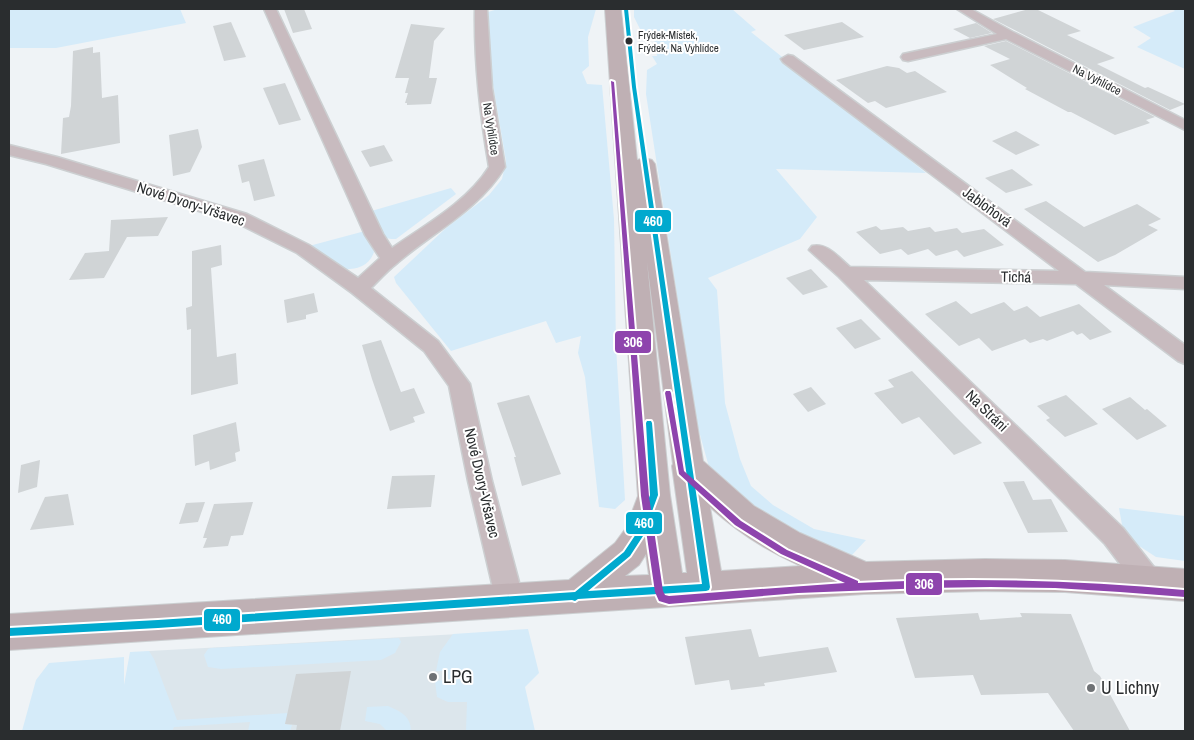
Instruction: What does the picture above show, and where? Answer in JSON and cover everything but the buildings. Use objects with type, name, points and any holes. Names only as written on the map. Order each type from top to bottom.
[{"type":"main road","points":[[613,9],[654,495],[668,591]]},
{"type":"main road","points":[[626,9],[634,87],[687,466],[706,587]]},
{"type":"main road","points":[[687,466],[743,516],[788,544],[864,578]]},
{"type":"main road","points":[[575,597],[627,554],[639,536],[654,495]]},
{"type":"main road","points":[[9,632],[864,578],[1046,574],[1148,580],[1185,585]]},
{"type":"street","points":[[270,9],[374,235],[390,259],[359,288]]},
{"type":"street","name":"Na Vyhlídce","points":[[390,259],[479,191],[494,176],[497,168],[487,110],[480,44],[481,9]]},
{"type":"street","name":"Na Vyhlídce","points":[[963,9],[1008,35],[1185,126]]},
{"type":"street","points":[[908,57],[1008,35]]},
{"type":"street","name":"Jabloňová","points":[[788,59],[1185,356]]},
{"type":"street","name":"Nové Dvory-Vršavec","points":[[9,150],[51,160],[241,218],[303,249],[359,288],[431,346],[459,384],[480,481],[510,601]]},
{"type":"street","name":"Na Stráni","points":[[818,250],[846,273],[1114,536],[1148,580]]},
{"type":"street","name":"Tichá","points":[[846,273],[1083,278],[1185,283]]},
{"type":"shaded area","points":[[9,9],[180,9],[186,23],[56,48],[9,48]]},
{"type":"shaded area","points":[[498,9],[596,9],[588,37],[589,66],[582,72],[587,84],[602,85],[614,219],[616,346],[625,500],[615,509],[599,507],[585,377],[578,353],[581,336],[556,343],[546,321],[451,351],[396,283],[394,277],[446,228],[489,195],[502,179],[506,161],[492,79],[488,12]]},
{"type":"shaded area","points":[[634,9],[732,9],[756,30],[751,32],[926,173],[776,169],[817,217],[800,239],[708,278],[717,290],[725,403],[740,459],[751,486],[773,505],[814,529],[866,540],[852,555],[811,542],[764,521],[709,467],[697,424],[646,94],[647,70],[657,64],[652,56],[657,56],[654,37],[644,37],[634,17]]},
{"type":"shaded area","points":[[1172,9],[1185,9],[1185,69],[1137,47],[1151,38],[1133,27],[1175,11]]},
{"type":"shaded area","points":[[451,188],[456,194],[396,239],[390,239],[381,235],[368,212]]},
{"type":"shaded area","points":[[365,231],[374,252],[369,261],[356,268],[341,269],[309,246]]},
{"type":"shaded area","points":[[1119,508],[1185,516],[1185,561],[1156,557],[1124,536]]},
{"type":"shaded area","points":[[528,629],[539,673],[525,687],[535,731],[466,731],[467,702],[448,702],[437,697],[435,681],[446,680],[447,671],[436,671],[440,652],[453,634]]},
{"type":"shaded area","points":[[459,634],[473,731],[150,731],[149,651]]},
{"type":"shaded area","points":[[399,638],[401,642],[395,653],[381,660],[221,669],[208,667],[204,655],[211,648]]},
{"type":"shaded area","points":[[149,651],[154,659],[177,720],[288,713],[285,724],[292,725],[290,731],[248,731],[250,722],[174,727],[172,731],[22,731],[36,680],[49,663],[124,657],[124,685],[130,652]]},
{"type":"shaded area","points":[[388,706],[401,712],[407,718],[411,731],[387,731],[380,724],[365,721],[367,707]]},
{"type":"transit line","name":"460","points":[[9,632],[158,624],[706,587],[634,87],[626,9]]},
{"type":"transit line","name":"306","points":[[612,82],[645,496],[659,592],[662,598],[669,600],[862,586],[991,583],[1120,588],[1184,594]]},
{"type":"transit line","name":"306","points":[[668,393],[681,472],[738,523],[784,552],[855,584]]},
{"type":"transit line","name":"460","points":[[575,597],[627,554],[639,536],[654,495],[649,423]]},
{"type":"place","name":"Frýdek-Místek, Frýdek, Na Vyhlídce","points":[[629,41]]},
{"type":"place","name":"LPG","points":[[433,677]]},
{"type":"place","name":"U Lichny","points":[[1091,688]]}]
